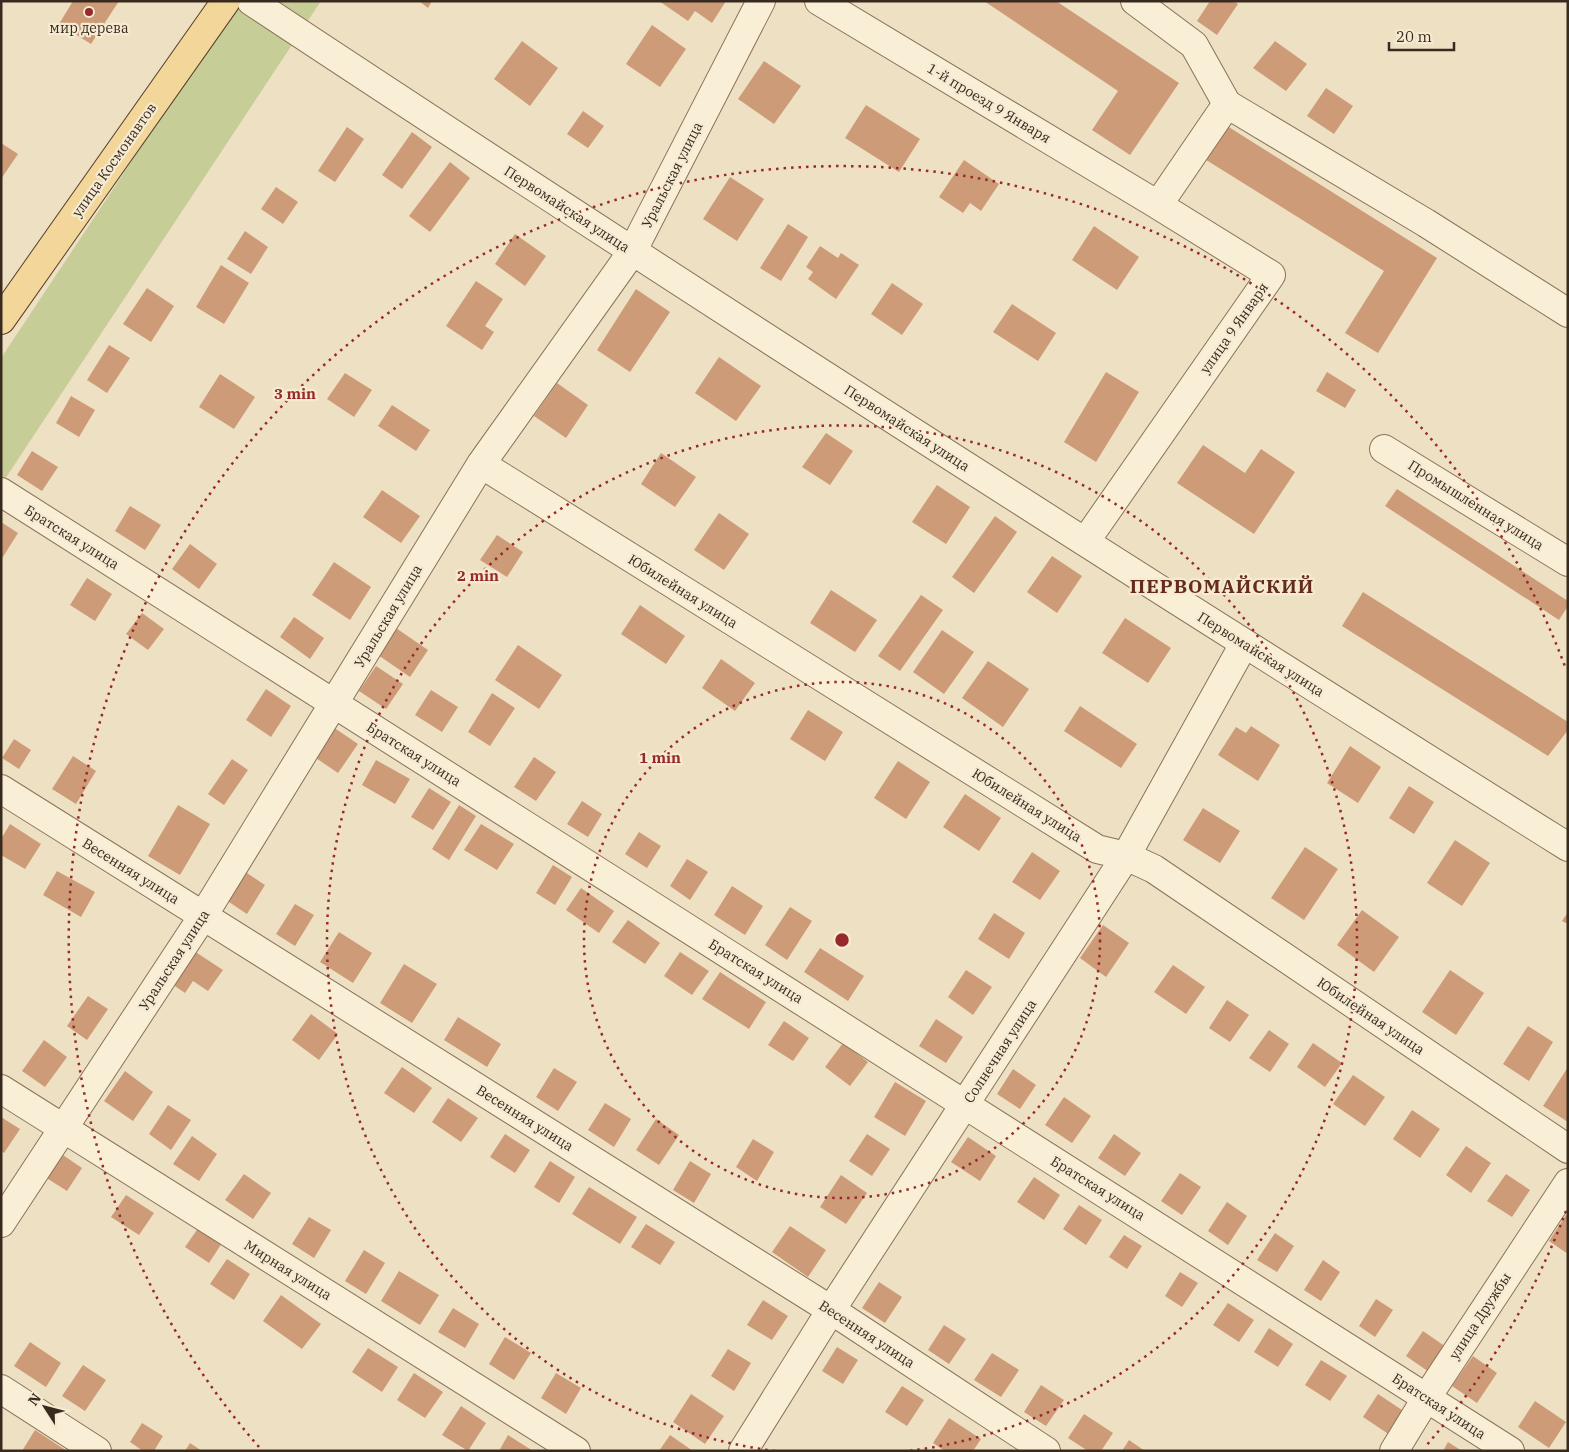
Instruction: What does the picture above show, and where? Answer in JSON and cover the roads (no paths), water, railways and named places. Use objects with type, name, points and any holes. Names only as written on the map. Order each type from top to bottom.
[{"type":"main road","name":"улица Космонавтов","points":[[1,320],[226,1]]},
{"type":"street","name":"Первомайская улица","points":[[251,1],[632,252],[1244,644],[1568,848]]},
{"type":"street","name":"Уральская улица","points":[[1,1223],[203,916],[481,464],[632,252],[761,1]]},
{"type":"street","name":"1-й проезд 9 Января","points":[[819,1],[1158,205]]},
{"type":"street","points":[[1135,1],[1194,44],[1227,104],[1426,223],[1568,313]]},
{"type":"street","points":[[1158,205],[1227,104]]},
{"type":"street","name":"улица 9 Января","points":[[1085,542],[1271,275],[1158,205]]},
{"type":"street","name":"Промышленная улица","points":[[1384,449],[1568,562]]},
{"type":"street","name":"Юбилейная улица","points":[[481,464],[1097,849],[1126,856],[1154,869],[1568,1149]]},
{"type":"street","name":"Братская улица","points":[[1,492],[1510,1451]]},
{"type":"street","name":"Солнечная улица","points":[[743,1451],[831,1310],[966,1105],[1126,856],[1244,644]]},
{"type":"street","name":"Весенняя улица","points":[[1,789],[831,1310],[1046,1451]]},
{"type":"street","name":"Мирная улица","points":[[1,1089],[576,1451]]},
{"type":"street","name":"улица Дружбы","points":[[1394,1451],[1568,1183]]},
{"type":"street","points":[[1,1389],[97,1451]]},
{"type":"place","name":"мир дерева","points":[[89,12]]},
{"type":"district","name":"ПЕРВОМАЙСКИЙ","points":[[1222,586]]}]
